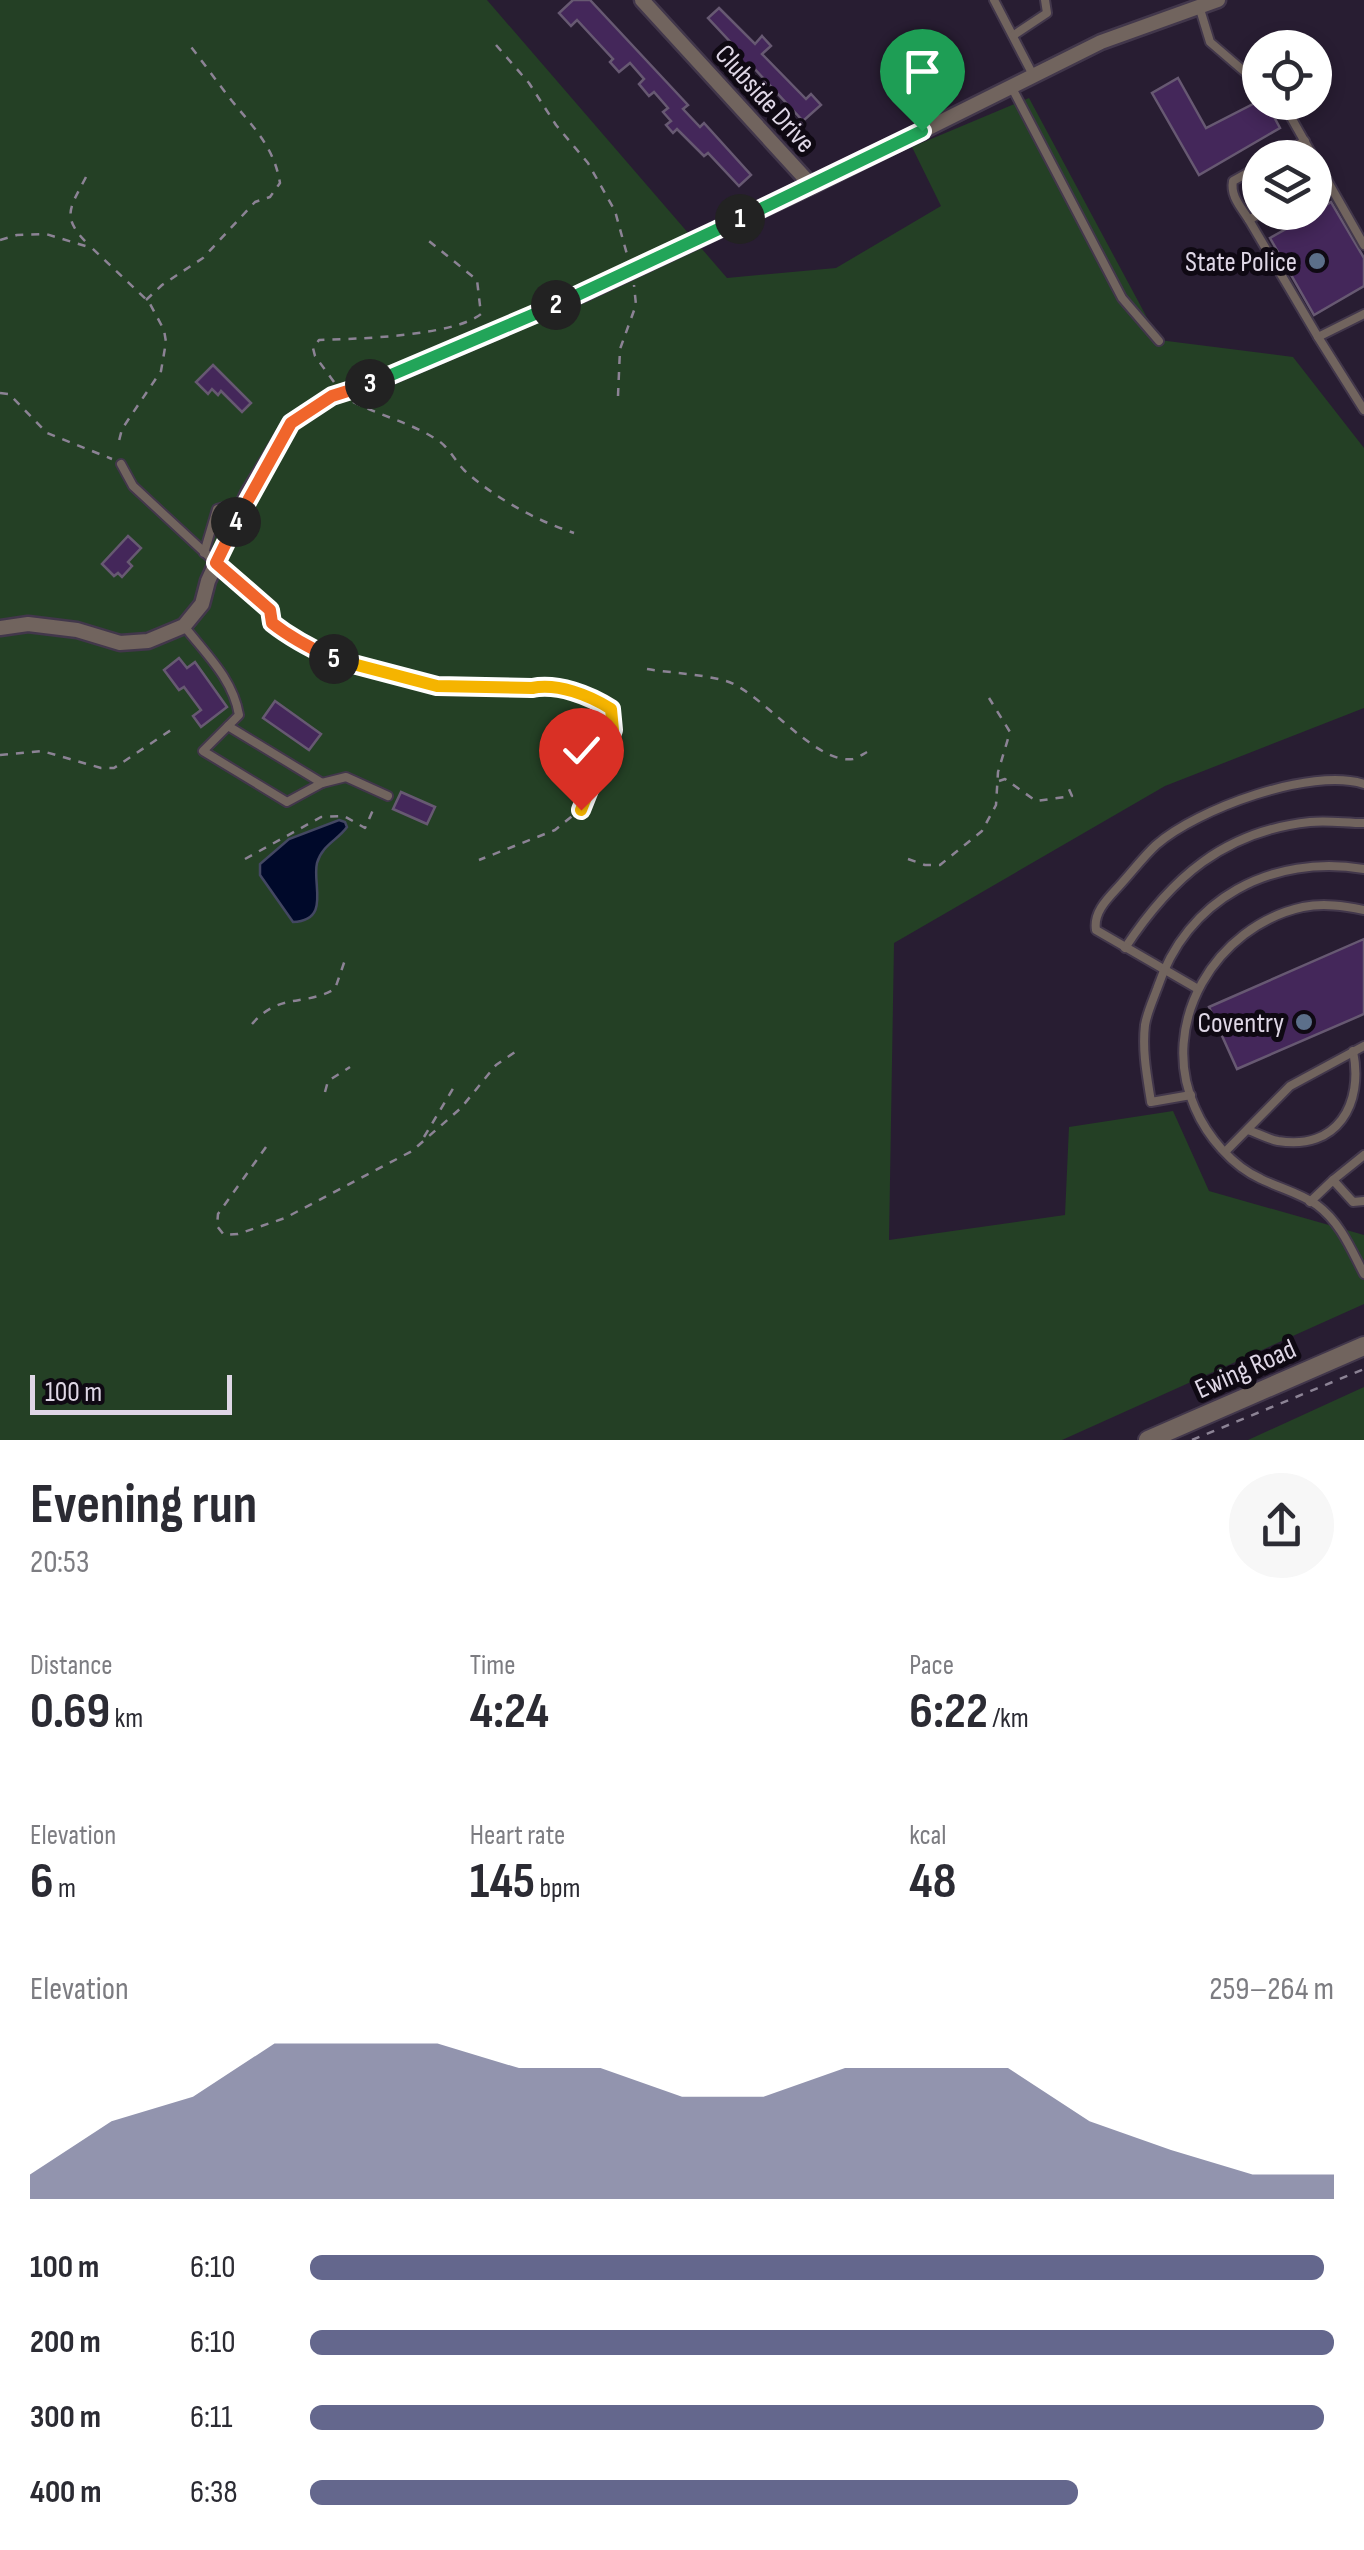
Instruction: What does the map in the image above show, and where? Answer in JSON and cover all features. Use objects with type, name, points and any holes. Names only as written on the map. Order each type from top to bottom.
[{"type":"street","name":"Clubside Drive","points":[[642,0],[812,186]]},
{"type":"street","points":[[0,628],[28,624],[77,630],[120,642],[148,641],[184,626],[202,604],[236,521],[291,423],[332,396],[386,378],[631,270],[812,186],[1100,42],[1207,2]]},
{"type":"street","name":"Ewing Road","points":[[1148,1440],[1364,1346]]},
{"type":"lane","points":[[994,0],[1033,75]]},
{"type":"lane","points":[[1014,35],[1047,12],[1045,0]]},
{"type":"lane","points":[[1207,2],[1210,42],[1242,70]]},
{"type":"lane","points":[[1011,86],[1122,298],[1159,341]]},
{"type":"lane","points":[[1242,176],[1233,181],[1232,193],[1242,209]]},
{"type":"lane","points":[[1332,188],[1364,245]]},
{"type":"lane","points":[[1255,230],[1364,410]]},
{"type":"lane","points":[[1318,338],[1361,316],[1364,327]]},
{"type":"lane","points":[[117,462],[133,486],[216,563]]},
{"type":"lane","points":[[204,552],[219,507],[236,521]]},
{"type":"lane","points":[[184,626],[222,672],[236,698],[239,715],[203,751],[287,802],[322,783],[346,777],[388,796]]},
{"type":"lane","points":[[228,726],[322,783]]},
{"type":"lane","points":[[1198,989],[1096,930],[1094,921],[1104,903],[1157,844],[1208,812],[1242,798],[1310,783],[1348,779],[1364,784]]},
{"type":"lane","points":[[1125,948],[1152,907],[1188,871],[1246,835],[1310,822],[1364,823]]},
{"type":"lane","points":[[1191,1095],[1151,1102],[1144,1060],[1146,1022],[1163,970],[1184,935],[1245,883],[1279,870],[1318,865],[1364,869]]},
{"type":"lane","points":[[1364,910],[1337,904],[1306,906],[1274,916],[1238,938],[1214,960],[1198,989],[1183,1042],[1191,1095],[1203,1124],[1225,1152],[1256,1178],[1310,1202],[1343,1232],[1364,1274]]},
{"type":"lane","points":[[1225,1152],[1290,1086],[1364,1046]]},
{"type":"lane","points":[[1248,1130],[1276,1141],[1297,1142],[1326,1135],[1348,1116],[1358,1092],[1353,1050]]},
{"type":"lane","points":[[1310,1202],[1364,1155]]},
{"type":"lane","points":[[1333,1180],[1353,1202],[1364,1201]]},
{"type":"path","points":[[146,300],[204,258],[255,202],[270,197],[280,183],[277,162],[262,134],[188,43]]},
{"type":"path","points":[[496,45],[588,163],[615,211],[636,305],[620,349],[618,396]]},
{"type":"path","points":[[86,178],[70,216],[76,232],[146,300],[164,330],[161,371],[122,428],[118,445]]},
{"type":"path","points":[[0,240],[17,234],[46,234],[92,248]]},
{"type":"path","points":[[429,241],[477,280],[481,314],[465,324],[402,336],[319,340],[315,356],[354,404],[394,417],[442,442],[481,485],[553,526],[574,533]]},
{"type":"path","points":[[0,394],[9,394],[47,433],[117,462]]},
{"type":"path","points":[[216,563],[270,610],[277,628],[308,648],[349,665],[458,689],[540,686],[564,690],[597,700],[611,709],[613,730],[581,810],[555,830],[479,860]]},
{"type":"path","points":[[647,670],[726,681],[807,742],[853,759],[868,752]]},
{"type":"path","points":[[908,859],[940,865],[977,836],[996,804],[1000,762],[1010,732],[990,698]]},
{"type":"path","points":[[0,754],[57,752],[101,768],[114,768],[174,728]]},
{"type":"path","points":[[999,780],[1018,786],[1036,801],[1072,796],[1068,787]]},
{"type":"path","points":[[245,858],[321,817],[344,816],[365,828],[374,810]]},
{"type":"path","points":[[252,1024],[278,1003],[306,1000],[335,989],[346,958]]},
{"type":"path","points":[[401,1156],[445,1123],[489,1073],[515,1052]]},
{"type":"path","points":[[325,1092],[328,1081],[350,1067]]},
{"type":"path","points":[[266,1147],[218,1214],[217,1226],[224,1234],[238,1234],[285,1218],[401,1156],[419,1144],[454,1086]]},
{"type":"path","points":[[1192,1440],[1364,1369]]},
{"type":"green space","points":[[0,0],[487,0],[727,278],[836,268],[941,206],[912,147],[1029,98],[1159,340],[1293,357],[1364,448],[1364,708],[1165,786],[894,943],[889,1240],[1065,1215],[1069,1127],[1173,1111],[1209,1191],[1364,1235],[1364,1304],[1062,1440],[0,1440]]},
{"type":"green space","points":[[1364,1387],[1364,1440],[1248,1440]]},
{"type":"water","points":[[339,820],[347,827],[317,863],[316,908],[305,920],[293,922],[260,875],[260,864],[289,839]]},
{"type":"building","points":[[573,0],[590,0],[688,105],[683,109],[700,127],[704,123],[751,175],[739,186],[708,153],[704,156],[677,129],[673,133],[666,125],[671,121],[663,112],[668,108],[654,92],[649,96],[639,84],[644,79],[630,63],[619,72],[610,62],[613,59],[577,20],[571,26],[559,13]]},
{"type":"building","points":[[719,8],[755,44],[762,36],[771,46],[762,54],[806,99],[811,94],[821,105],[803,121],[751,65],[747,68],[737,58],[740,55],[735,47],[708,18]]},
{"type":"building","points":[[1178,78],[1206,128],[1242,110],[1242,120],[1276,120],[1280,128],[1259,140],[1242,140],[1242,150],[1199,175],[1152,93]]},
{"type":"building","points":[[1332,204],[1364,258],[1364,286],[1314,315],[1270,238],[1284,230],[1332,230]]},
{"type":"building","points":[[213,365],[251,403],[242,412],[221,391],[218,395],[212,389],[208,394],[196,382]]},
{"type":"building","points":[[128,536],[141,548],[128,562],[132,566],[122,577],[118,573],[114,576],[102,564]]},
{"type":"building","points":[[179,658],[187,668],[195,662],[227,707],[201,727],[193,716],[201,710],[184,687],[179,690],[164,670]]},
{"type":"building","points":[[275,701],[321,734],[309,750],[263,718]]},
{"type":"building","points":[[401,792],[435,807],[427,824],[393,809]]},
{"type":"building","points":[[1364,939],[1364,1014],[1237,1069],[1209,1007]]},
{"type":"place","name":"State Police","points":[[1317,261]]},
{"type":"place","name":"Coventry","points":[[1304,1022]]},
{"type":"route","points":[[581,810],[613,730],[611,709],[597,700],[540,686],[437,686],[349,665],[308,648],[277,628],[270,610],[216,563],[248,494],[291,423],[332,396],[386,378],[589,291],[922,131]]}]
